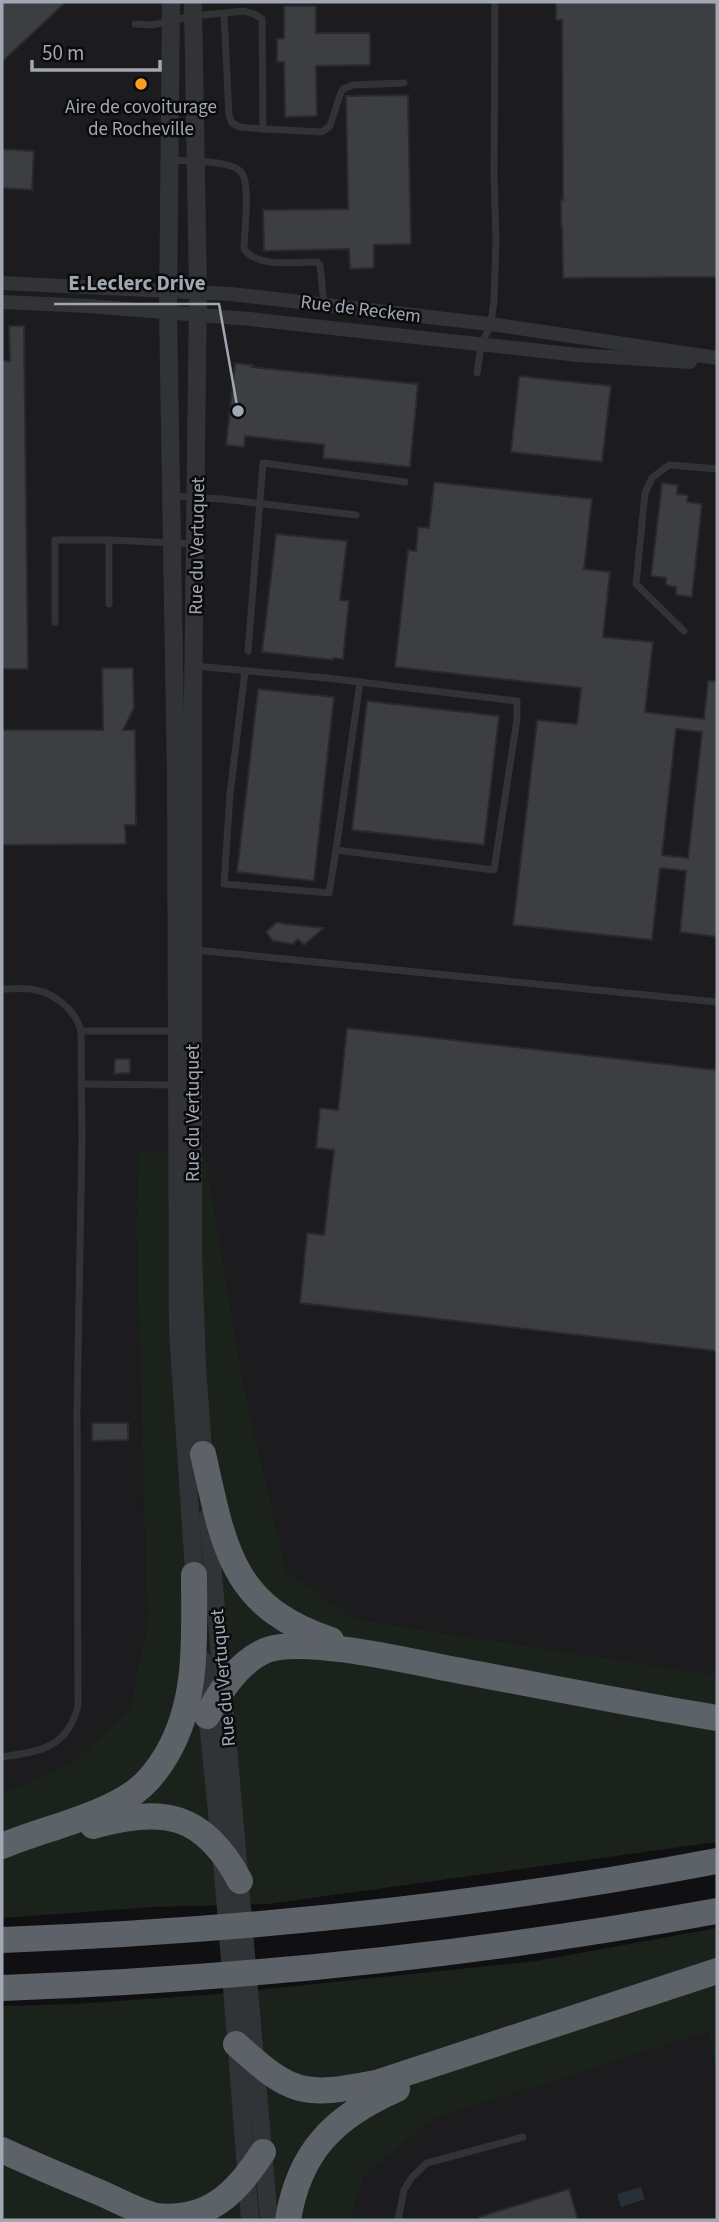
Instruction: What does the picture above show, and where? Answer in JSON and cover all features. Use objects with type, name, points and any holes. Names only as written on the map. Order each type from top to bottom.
[{"type":"highway","points":[[203,1454],[224,1539],[237,1569],[253,1592],[273,1613],[298,1627],[380,1656]]},
{"type":"highway","points":[[2,1847],[127,1798],[147,1782],[161,1764],[177,1736],[191,1689],[194,1575]]},
{"type":"highway","points":[[207,1716],[223,1689],[246,1663],[276,1647],[308,1647],[380,1656],[717,1718]]},
{"type":"highway","points":[[2,1847],[109,1821],[153,1815],[166,1816],[187,1823],[220,1850],[232,1883]]},
{"type":"highway","points":[[2,1940],[131,1933],[331,1916],[512,1894],[717,1861]]},
{"type":"highway","points":[[2,1988],[212,1976],[334,1965],[562,1936],[717,1910]]},
{"type":"highway","points":[[245,2053],[273,2077],[296,2089],[331,2092],[376,2083],[717,1971]]},
{"type":"highway","points":[[288,2220],[303,2168],[331,2128],[382,2095],[474,2052]]},
{"type":"highway","points":[[8,2152],[144,2213],[167,2219],[191,2218],[224,2202],[263,2152]]},
{"type":"highway","points":[[8,2152],[138,2220]]},
{"type":"street","name":"Rue du Vertuquet","points":[[171,2],[170,496],[185,949]]},
{"type":"street","name":"Rue du Vertuquet","points":[[193,9],[198,291],[197,497],[178,1331],[194,1575],[220,1850]]},
{"type":"street","name":"Rue de Reckem","points":[[2,283],[198,291],[324,304],[491,324],[717,361]]},
{"type":"street","name":"Rue de Reckem","points":[[2,302],[169,312],[578,355],[717,361]]},
{"type":"street","name":"Rue du Vertuquet","points":[[184,1085],[203,1454],[223,1689],[232,1883],[243,2017],[246,2177],[250,2220]]},
{"type":"street","name":"Rue du Vertuquet","points":[[243,2017],[245,2053],[263,2152],[269,2220]]},
{"type":"lane","points":[[477,373],[481,345],[491,324],[494,300],[495,2]]},
{"type":"lane","points":[[135,24],[152,25],[171,20],[193,9],[224,14],[244,11],[262,19],[263,129]]},
{"type":"lane","points":[[224,14],[229,115],[232,123],[240,127],[322,132],[330,126],[343,89],[353,85],[404,83]]},
{"type":"lane","points":[[170,160],[233,166],[242,173],[246,187],[244,249],[248,256],[259,261],[317,262],[320,265],[324,304]]},
{"type":"lane","points":[[248,651],[262,463],[405,482]]},
{"type":"lane","points":[[684,631],[636,584],[645,493],[652,478],[669,465],[717,469]]},
{"type":"lane","points":[[170,496],[356,515]]},
{"type":"lane","points":[[55,622],[55,540],[196,544]]},
{"type":"lane","points":[[109,540],[109,604]]},
{"type":"lane","points":[[174,666],[360,682],[517,701],[517,719],[494,870],[336,850]]},
{"type":"lane","points":[[244,671],[230,794],[224,884],[329,893],[360,682]]},
{"type":"lane","points":[[185,949],[717,1002]]},
{"type":"lane","points":[[2,989],[30,989],[47,994],[70,1010],[81,1031],[76,1411],[79,1698],[73,1723],[57,1742],[36,1752],[2,1757]]},
{"type":"lane","points":[[81,1031],[184,1031]]},
{"type":"lane","points":[[81,1084],[184,1085]]},
{"type":"lane","points":[[398,2220],[404,2190],[426,2163],[523,2137]]},
{"type":"shaded area","points":[[2,2],[717,2],[717,1675],[356,1619],[287,1572],[242,1378],[140,1152],[136,1227],[147,1626],[129,1709],[75,1760],[2,1794]]},
{"type":"shaded area","points":[[139,1152],[205,1154],[242,1378],[287,1572],[356,1619],[717,1675],[717,1842],[268,1904],[153,1907],[2,1918],[2,1794],[75,1760],[129,1709],[147,1626],[136,1227]]},
{"type":"shaded area","points":[[717,1928],[717,2079],[709,2032],[434,2119],[364,2176],[351,2220],[2,2220],[2,2006],[76,2004],[218,1994],[536,1961]]},
{"type":"shaded area","points":[[709,2032],[717,2079],[717,2220],[351,2220],[364,2176],[434,2119]]},
{"type":"shaded area","points":[[641,2187],[645,2199],[621,2207],[617,2194]]},
{"type":"building","points":[[2,2],[66,2],[2,62]]},
{"type":"building","points":[[556,2],[717,2],[717,277],[563,278],[562,20],[556,20]]},
{"type":"building","points":[[284,6],[316,6],[316,33],[370,33],[370,65],[316,66],[317,116],[285,117],[284,62],[277,62],[277,39],[284,38]]},
{"type":"building","points":[[408,95],[411,244],[374,245],[374,268],[350,269],[349,249],[264,251],[263,210],[348,209],[346,96]]},
{"type":"building","points":[[2,149],[34,151],[32,190],[2,188]]},
{"type":"building","points":[[9,326],[24,326],[28,669],[2,669],[2,361],[10,361]]},
{"type":"building","points":[[235,363],[418,384],[410,467],[323,458],[324,445],[245,436],[244,447],[226,445]]},
{"type":"building","points":[[519,376],[611,386],[602,462],[511,452]]},
{"type":"building","points":[[434,482],[592,499],[584,569],[610,572],[603,637],[653,642],[645,712],[704,719],[708,681],[717,681],[717,937],[680,932],[686,871],[660,868],[652,940],[513,925],[537,720],[577,724],[581,688],[395,667],[408,550],[416,551],[418,527],[429,528]],"holes":[[[676,729],[702,732],[688,858],[662,855]]]},
{"type":"building","points":[[662,483],[678,485],[677,494],[688,495],[687,502],[702,504],[692,597],[676,595],[676,587],[666,585],[666,578],[651,576]]},
{"type":"building","points":[[276,534],[347,541],[340,600],[349,601],[343,659],[262,652]]},
{"type":"building","points":[[102,668],[133,668],[134,708],[123,730],[135,730],[136,825],[125,825],[126,844],[2,845],[2,730],[103,730]]},
{"type":"building","points":[[258,689],[334,697],[314,881],[237,872]]},
{"type":"building","points":[[367,701],[499,716],[484,845],[352,830]]},
{"type":"building","points":[[277,922],[324,928],[304,945],[298,939],[293,944],[273,941],[266,932]]},
{"type":"building","points":[[347,1028],[717,1070],[717,1351],[300,1303],[307,1233],[324,1235],[334,1150],[316,1148],[320,1108],[338,1110]]},
{"type":"building","points":[[115,1059],[130,1059],[130,1073],[114,1074]]},
{"type":"building","points":[[92,1423],[128,1423],[128,1440],[92,1441]]},
{"type":"building","points":[[569,2189],[578,2220],[479,2220],[479,2217]]},
{"type":"place","name":"Aire de covoiturage de Rocheville","points":[[141,84]]},
{"type":"place","name":"E.Leclerc Drive","points":[[238,411]]}]
